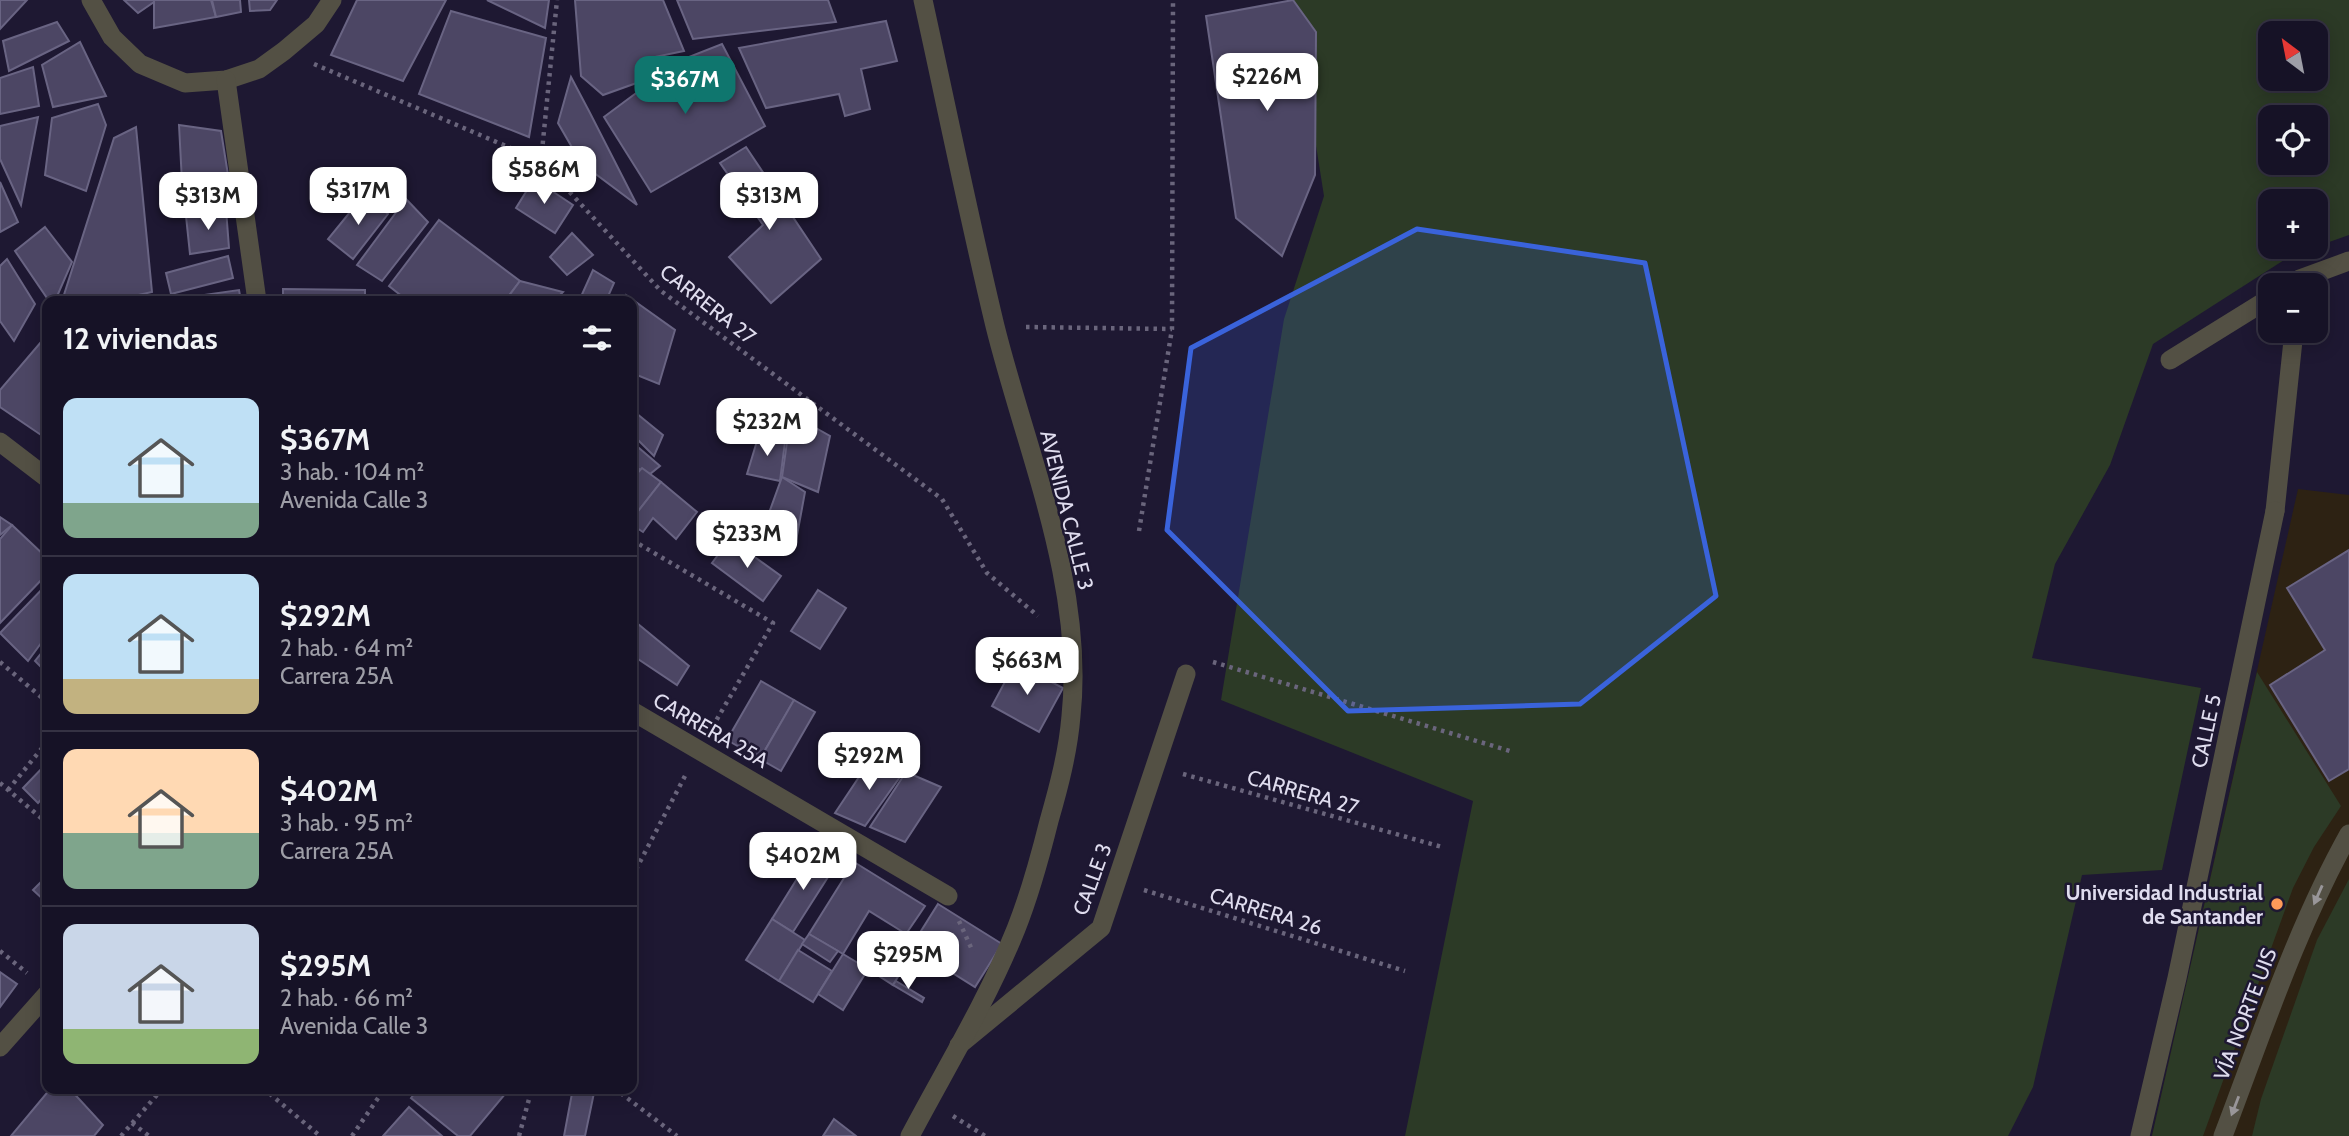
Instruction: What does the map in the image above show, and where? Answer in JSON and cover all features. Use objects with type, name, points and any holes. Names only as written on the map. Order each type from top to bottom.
[{"type":"street","points":[[91,0],[112,37],[140,64],[184,83],[226,80],[258,69],[316,24],[332,0]]},
{"type":"street","name":"AVENIDA CALLE 3","points":[[910,1136],[989,988],[1016,929],[1035,875],[1063,771],[1072,715],[1073,677],[1065,589],[1055,542],[995,327],[923,0]]},
{"type":"street","points":[[226,80],[256,296]]},
{"type":"street","points":[[2320,273],[2349,261]]},
{"type":"street","points":[[2170,360],[2258,305]]},
{"type":"street","name":"CALLE 5","points":[[2140,1136],[2177,978],[2275,511],[2293,343]]},
{"type":"street","points":[[0,442],[42,474]]},
{"type":"street","name":"CALLE 3","points":[[958,1045],[1101,928],[1186,674]]},
{"type":"street","name":"CARRERA 25A","points":[[637,714],[948,896]]},
{"type":"street","name":"VÍA NORTE UIS","points":[[2223,1136],[2300,934],[2329,870],[2349,834]]},
{"type":"street","points":[[0,1047],[42,1000]]},
{"type":"path","points":[[541,161],[557,0]]},
{"type":"path","points":[[1139,531],[1172,329],[1173,0]]},
{"type":"path","name":"CARRERA 27","points":[[284,51],[541,161],[661,291],[942,499],[987,573],[1071,643]]},
{"type":"path","points":[[995,327],[1172,329]]},
{"type":"path","points":[[637,543],[773,623]]},
{"type":"path","points":[[1186,674],[1214,661],[1510,751]]},
{"type":"path","points":[[0,662],[42,698]]},
{"type":"path","points":[[8,790],[42,748]]},
{"type":"path","name":"CARRERA 27","points":[[1155,766],[1442,847]]},
{"type":"path","points":[[0,783],[42,819]]},
{"type":"path","name":"CARRERA 26","points":[[1117,881],[1405,971]]},
{"type":"path","points":[[948,896],[989,988]]},
{"type":"path","points":[[121,1136],[158,1094]]},
{"type":"path","points":[[270,1094],[320,1136]]},
{"type":"path","points":[[352,1136],[381,1094]]},
{"type":"path","points":[[519,1136],[530,1094]]},
{"type":"path","points":[[622,1094],[677,1136]]},
{"type":"path","points":[[132,1123],[149,1136]]},
{"type":"highlighted area","points":[[1417,229],[1645,263],[1716,596],[1580,704],[1348,711],[1167,530],[1191,348]]},
{"type":"shaded area","name":"Universidad Industrial de Santander","points":[[2298,489],[2349,495],[2349,1136],[2152,1136]]},
{"type":"green space","points":[[1293,0],[2349,0],[2349,235],[2328,242],[2328,189],[2258,189],[2258,259],[2286,259],[2264,273],[2258,273],[2258,277],[2153,344],[2110,465],[2055,564],[2032,658],[2201,688],[2162,870],[2082,875],[2033,1087],[2008,1136],[1405,1136],[1473,801],[1221,700],[1284,319],[1324,196]]},
{"type":"green space","points":[[2257,672],[2341,806],[2314,847],[2293,888],[2203,1136],[2152,1136]]},
{"type":"green space","points":[[2349,879],[2349,1136],[2252,1136],[2261,1099],[2317,940]]},
{"type":"building","points":[[0,0],[27,0],[0,29]]},
{"type":"building","points":[[124,0],[154,0],[154,2],[138,13]]},
{"type":"building","points":[[154,0],[211,0],[216,17],[154,28]]},
{"type":"building","points":[[212,0],[240,0],[241,12],[216,17]]},
{"type":"building","points":[[249,0],[277,0],[270,10],[250,11]]},
{"type":"building","points":[[357,0],[446,0],[403,81],[331,55]]},
{"type":"building","points":[[487,0],[549,0],[545,28]]},
{"type":"building","points":[[575,0],[663,0],[684,51],[645,59],[645,80],[603,95],[581,76]]},
{"type":"building","points":[[677,0],[828,0],[836,22],[693,39]]},
{"type":"building","points":[[1293,0],[1316,32],[1315,175],[1282,256],[1236,218],[1206,16]]},
{"type":"building","points":[[451,11],[546,38],[529,137],[419,94]]},
{"type":"building","points":[[886,21],[897,61],[861,69],[870,109],[845,116],[839,94],[766,108],[739,48]]},
{"type":"building","points":[[57,22],[69,41],[9,71],[3,41]]},
{"type":"building","points":[[80,42],[106,96],[53,107],[42,65]]},
{"type":"building","points":[[722,44],[765,126],[651,192],[604,117],[651,82],[654,63],[684,59]]},
{"type":"building","points":[[33,67],[39,106],[0,114],[0,78]]},
{"type":"building","points":[[571,77],[637,205],[581,163],[558,123]]},
{"type":"building","points":[[98,104],[106,125],[86,191],[45,175],[52,118]]},
{"type":"building","points":[[38,117],[21,205],[0,159],[0,126]]},
{"type":"building","points":[[179,125],[221,131],[232,200],[183,201]]},
{"type":"building","points":[[136,127],[152,292],[134,296],[64,296],[114,138]]},
{"type":"building","points":[[746,147],[821,259],[771,303],[729,257],[763,225],[720,163]]},
{"type":"building","points":[[534,179],[573,205],[555,233],[516,208]]},
{"type":"building","points":[[0,182],[18,222],[0,232]]},
{"type":"building","points":[[364,195],[388,214],[353,259],[328,239]]},
{"type":"building","points":[[406,199],[428,222],[382,281],[357,265]]},
{"type":"building","points":[[226,209],[229,248],[190,254],[186,216]]},
{"type":"building","points":[[439,220],[520,281],[509,296],[402,296],[389,286]]},
{"type":"building","points":[[45,227],[72,262],[57,296],[46,296],[15,251]]},
{"type":"building","points":[[572,233],[593,255],[567,275],[550,257]]},
{"type":"building","points":[[228,256],[233,278],[171,294],[166,273]]},
{"type":"building","points":[[7,259],[35,304],[14,341],[0,321],[0,266]]},
{"type":"building","points":[[593,270],[614,283],[608,296],[581,296]]},
{"type":"building","points":[[520,281],[563,292],[559,296],[509,296]]},
{"type":"building","points":[[283,289],[365,290],[365,296],[283,296]]},
{"type":"building","points":[[239,290],[240,296],[196,296]]},
{"type":"building","points":[[637,303],[675,330],[659,384],[637,375]]},
{"type":"building","points":[[42,341],[42,436],[0,407],[0,390]]},
{"type":"building","points":[[637,414],[663,435],[654,456],[637,439]]},
{"type":"building","points":[[791,414],[830,436],[818,492],[782,477]]},
{"type":"building","points":[[760,431],[785,442],[780,481],[747,474]]},
{"type":"building","points":[[637,446],[660,466],[650,474],[637,468]]},
{"type":"building","points":[[642,468],[661,482],[637,513],[637,474]]},
{"type":"building","points":[[782,477],[805,492],[796,541],[765,524]]},
{"type":"building","points":[[661,482],[697,512],[676,539],[653,518],[643,532],[637,528],[637,513]]},
{"type":"building","points":[[0,517],[12,525],[0,535]]},
{"type":"building","points":[[12,525],[42,553],[42,579],[0,623],[0,539]]},
{"type":"building","points":[[730,539],[781,576],[763,601],[712,563]]},
{"type":"building","points":[[2349,550],[2349,769],[2329,781],[2270,685],[2325,650],[2287,588]]},
{"type":"building","points":[[42,589],[42,642],[28,661],[0,633]]},
{"type":"building","points":[[818,590],[846,608],[820,649],[791,631]]},
{"type":"building","points":[[637,623],[689,666],[677,685],[637,658]]},
{"type":"building","points":[[42,652],[42,668],[35,661]]},
{"type":"building","points":[[1015,663],[1063,688],[1039,732],[992,706]]},
{"type":"building","points":[[761,681],[794,700],[760,759],[727,740]]},
{"type":"building","points":[[794,700],[815,712],[781,771],[760,759]]},
{"type":"building","points":[[871,759],[905,770],[865,826],[835,813]]},
{"type":"building","points":[[42,768],[42,799],[38,803],[23,788]]},
{"type":"building","points":[[906,772],[941,787],[905,842],[870,827]]},
{"type":"building","points":[[813,853],[835,866],[793,932],[772,919]]},
{"type":"building","points":[[854,862],[925,906],[906,934],[869,911],[843,954],[809,934]]},
{"type":"building","points":[[42,881],[42,898],[33,890]]},
{"type":"building","points":[[938,904],[1002,944],[975,987],[911,947]]},
{"type":"building","points":[[772,919],[805,940],[779,981],[746,960]]},
{"type":"building","points":[[809,934],[838,951],[830,962],[802,944]]},
{"type":"building","points":[[798,950],[832,971],[813,1002],[779,981]]},
{"type":"building","points":[[843,954],[868,969],[843,1010],[818,994]]},
{"type":"building","points":[[875,960],[899,975],[893,985],[868,969]]},
{"type":"building","points":[[0,972],[17,984],[0,1007]]},
{"type":"building","points":[[896,981],[924,998],[922,1002],[893,985]]},
{"type":"building","points":[[46,1094],[75,1094],[103,1125],[94,1136],[11,1136]]},
{"type":"building","points":[[414,1094],[505,1094],[470,1136],[458,1136],[411,1098]]},
{"type":"building","points":[[572,1094],[594,1094],[585,1136],[564,1136]]},
{"type":"building","points":[[409,1107],[442,1136],[383,1136]]},
{"type":"building","points":[[834,1119],[856,1136],[823,1136]]},
{"type":"place","name":"Universidad Industrial de Santander","points":[[2277,904]]}]
